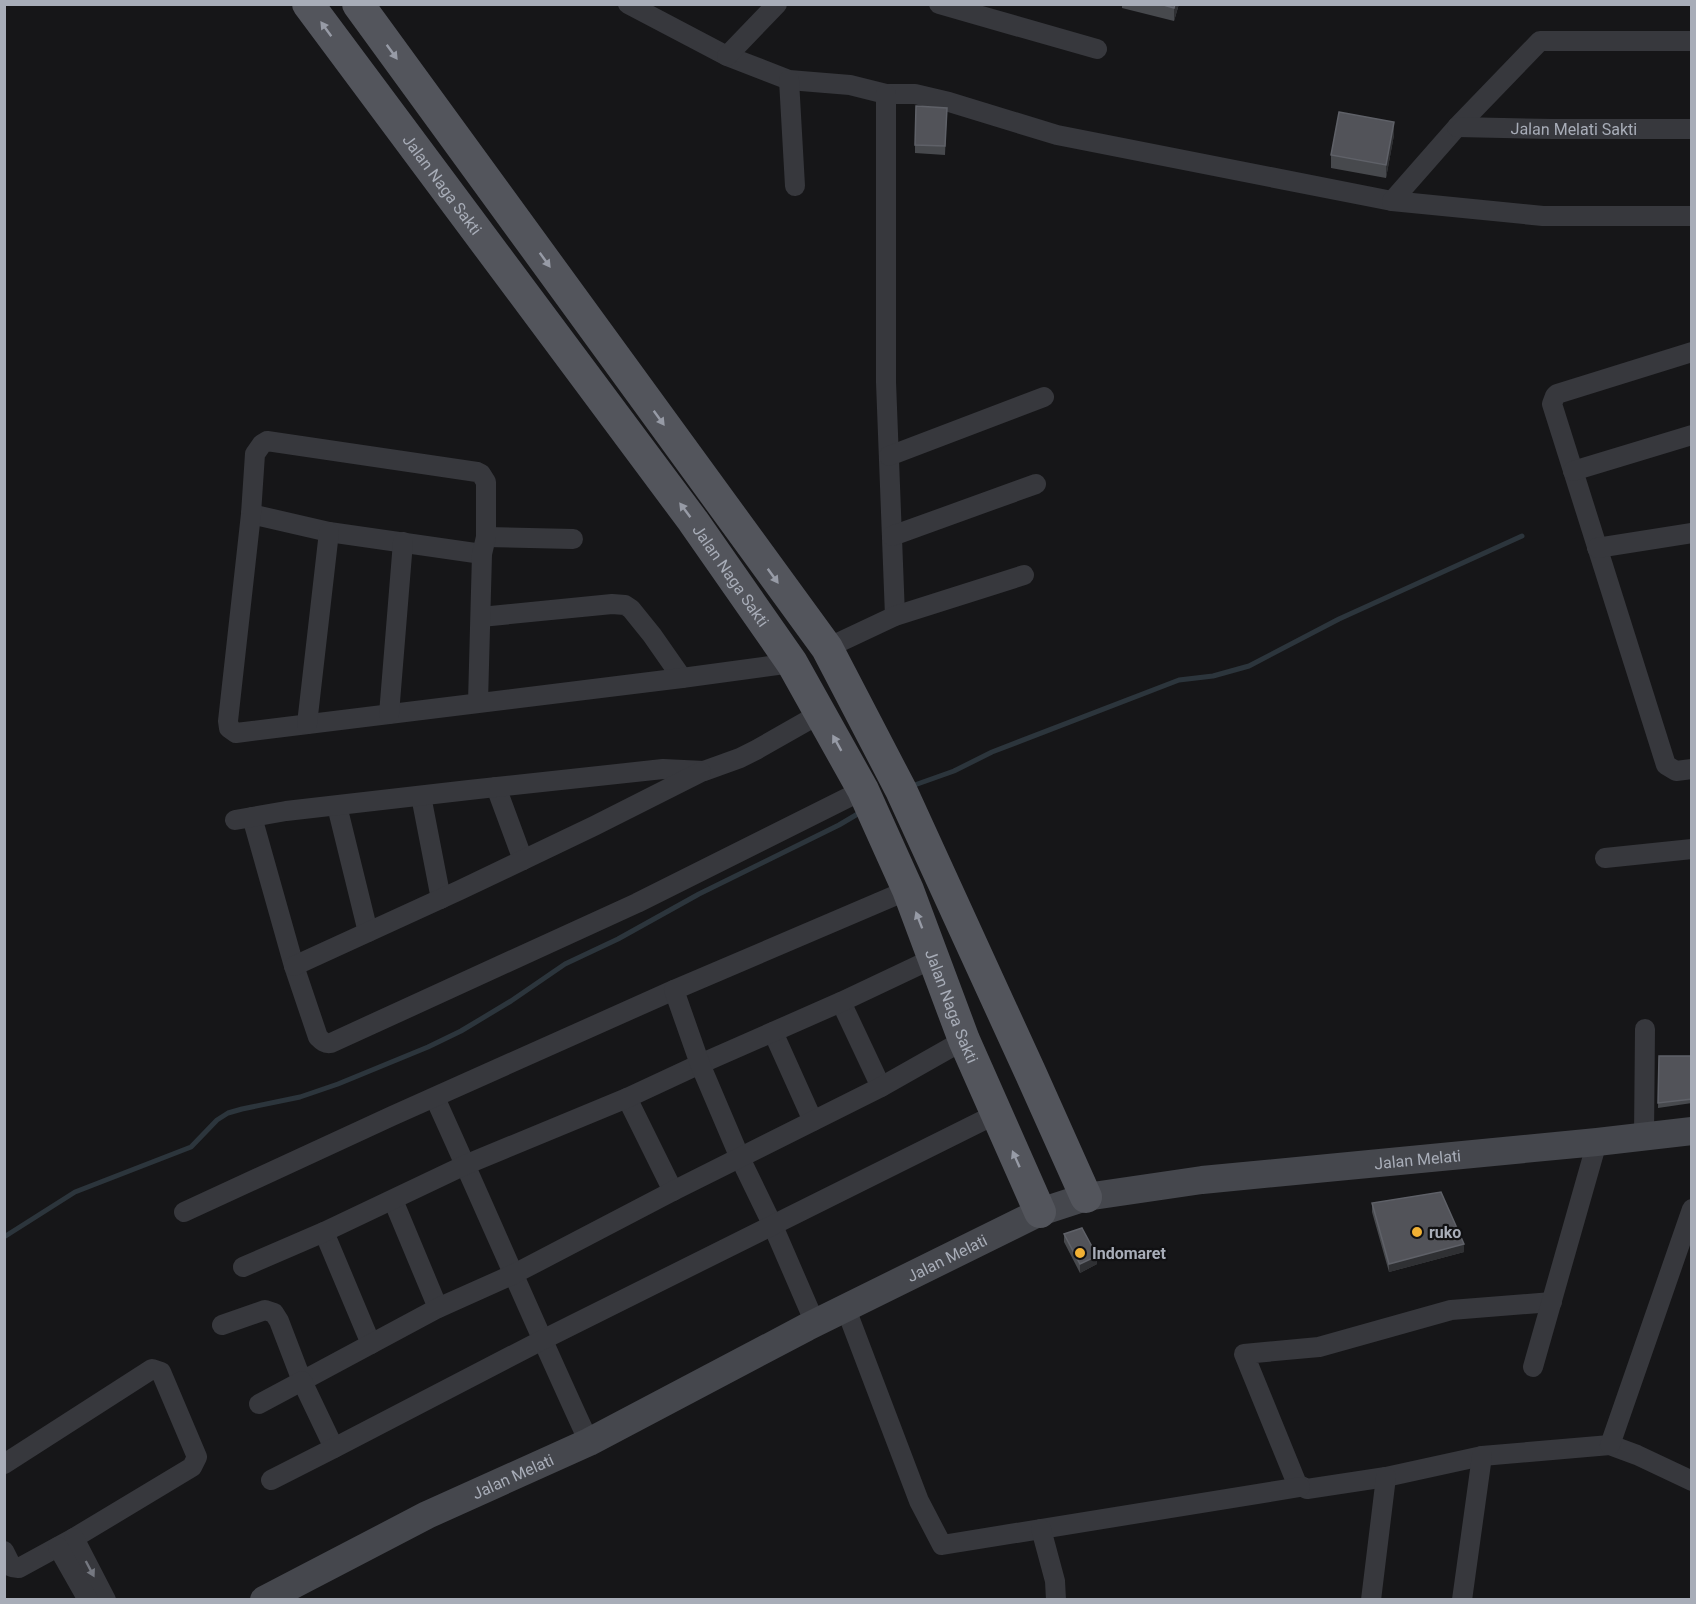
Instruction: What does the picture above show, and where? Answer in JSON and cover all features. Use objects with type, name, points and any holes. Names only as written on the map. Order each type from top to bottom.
[{"type":"main road","name":"Jalan Naga Sakti","points":[[308,4],[693,521],[792,663],[863,790],[908,890],[964,1040],[1040,1212]]},
{"type":"main road","name":"Jalan Naga Sakti","points":[[358,4],[827,648],[906,800],[1086,1197]]},
{"type":"main road","points":[[486,244],[494,234],[516,220]]},
{"type":"main road","name":"Jalan Melati","points":[[264,1599],[302,1591],[427,1515],[589,1442],[815,1323],[1040,1212],[1086,1197],[1202,1180],[1692,1131]]},
{"type":"street","points":[[628,4],[727,56],[789,80],[850,85],[886,94],[915,94],[1057,135],[1392,201],[1543,216],[1692,216]]},
{"type":"street","points":[[727,56],[777,4]]},
{"type":"street","points":[[939,4],[1097,49]]},
{"type":"street","points":[[1392,201],[1540,41],[1692,41]]},
{"type":"street","points":[[789,80],[795,186]]},
{"type":"street","points":[[886,94],[886,382],[895,616]]},
{"type":"street","name":"Jalan Melati Sakti","points":[[1458,127],[1692,129]]},
{"type":"street","points":[[1692,352],[1565,391],[1555,396],[1552,404],[1666,765],[1676,771],[1692,769]]},
{"type":"street","points":[[889,456],[1044,397]]},
{"type":"street","points":[[1573,471],[1692,435]]},
{"type":"street","points":[[478,702],[486,482],[481,474],[267,441],[262,444],[255,454],[251,514],[228,721],[230,728],[236,733],[792,663]]},
{"type":"street","points":[[892,536],[1036,484]]},
{"type":"street","points":[[251,514],[329,532],[404,542],[484,545],[573,539]]},
{"type":"street","points":[[307,724],[329,532]]},
{"type":"street","points":[[1597,548],[1692,533]]},
{"type":"street","points":[[388,714],[404,542]]},
{"type":"street","points":[[827,648],[895,616],[1024,575]]},
{"type":"street","points":[[481,617],[612,604],[625,606],[631,609],[652,635],[682,678]]},
{"type":"street","points":[[294,966],[523,860],[704,771],[748,754],[821,713]]},
{"type":"street","points":[[704,771],[663,769],[243,818],[318,1036],[324,1042],[331,1043],[637,903],[863,790]]},
{"type":"street","points":[[496,787],[523,860]]},
{"type":"street","points":[[421,796],[441,898]]},
{"type":"street","points":[[336,806],[368,932]]},
{"type":"street","points":[[1605,858],[1692,849]]},
{"type":"street","points":[[184,1212],[674,990],[908,890]]},
{"type":"street","points":[[243,1267],[324,1232],[465,1165],[627,1098],[934,958]]},
{"type":"street","points":[[674,990],[700,1064],[815,1323]]},
{"type":"street","points":[[841,1002],[881,1087]]},
{"type":"street","points":[[1644,1029],[1644,1136]]},
{"type":"street","points":[[773,1032],[813,1121]]},
{"type":"street","points":[[259,1404],[438,1308],[514,1274],[881,1087],[964,1040]]},
{"type":"street","points":[[435,1098],[589,1442]]},
{"type":"street","points":[[627,1098],[673,1191]]},
{"type":"street","points":[[270,1480],[542,1340],[996,1114]]},
{"type":"street","points":[[1533,1367],[1597,1142]]},
{"type":"street","points":[[393,1200],[438,1308]]},
{"type":"street","points":[[1610,1445],[1692,1209]]},
{"type":"street","points":[[324,1232],[371,1344]]},
{"type":"street","points":[[1300,1487],[1294,1480],[1244,1354],[1319,1347],[1451,1310],[1552,1302]]},
{"type":"street","points":[[846,1309],[919,1501],[942,1545],[1300,1487],[1307,1489],[1386,1477],[1482,1456],[1610,1445],[1692,1481]]},
{"type":"street","points":[[222,1325],[265,1310],[274,1313],[302,1381],[334,1448]]},
{"type":"street","points":[[4,1464],[152,1369],[161,1372],[197,1457],[192,1467],[66,1543],[16,1568],[12,1567],[4,1551]]},
{"type":"street","points":[[1461,1599],[1482,1456]]},
{"type":"street","points":[[1371,1599],[1386,1477]]},
{"type":"street","points":[[1041,1529],[1055,1581],[1056,1599]]},
{"type":"street","points":[[66,1543],[88,1599]]},
{"type":"street","points":[[66,1543],[106,1599]]},
{"type":"building","points":[[1160,4],[1175,4],[1174,8]]},
{"type":"building","points":[[916,106],[947,108],[945,146],[915,145]]},
{"type":"building","points":[[1339,112],[1394,122],[1386,165],[1331,155]]},
{"type":"building","points":[[1659,1056],[1692,1056],[1692,1099],[1658,1103]]},
{"type":"building","name":"ruko","points":[[1441,1192],[1464,1244],[1389,1264],[1372,1203]]},
{"type":"building","points":[[1082,1228],[1097,1256],[1080,1264],[1064,1234]]},
{"type":"waterway","points":[[909,787],[954,771],[992,752],[1179,680],[1213,676],[1249,666],[1339,619],[1522,536]]},
{"type":"waterway","points":[[4,1237],[75,1192],[191,1147],[217,1120],[228,1113],[300,1097],[338,1084],[461,1031],[511,1001],[565,964],[618,939],[699,894],[861,812]]},
{"type":"place","name":"ruko","points":[[1417,1232]]},
{"type":"place","name":"Indomaret","points":[[1080,1253]]}]
